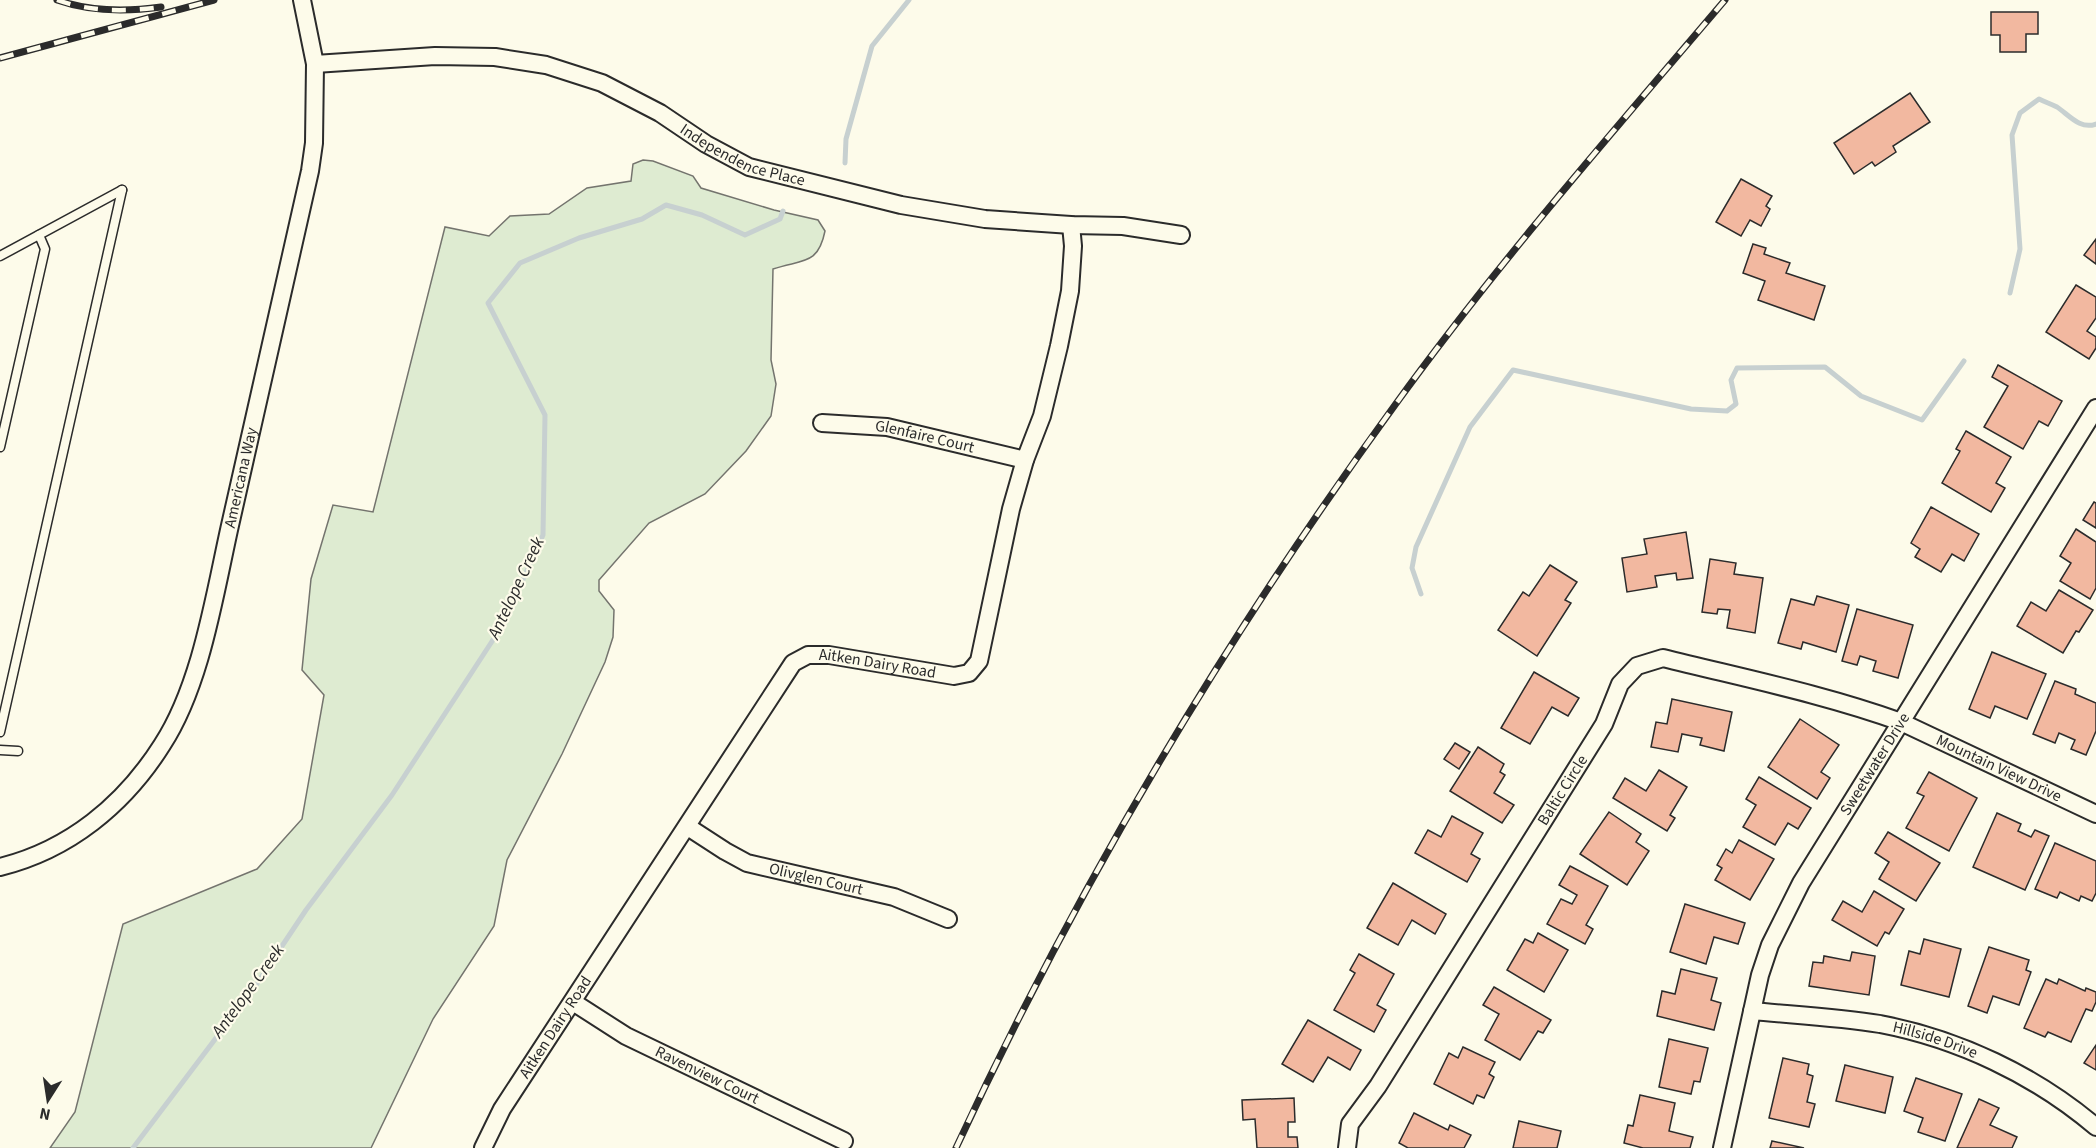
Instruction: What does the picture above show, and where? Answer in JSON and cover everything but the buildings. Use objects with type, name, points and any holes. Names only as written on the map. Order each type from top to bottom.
[{"type":"street","name":"Americana Way","points":[[0,867],[24,861],[55,848],[95,822],[133,786],[163,745],[183,706],[208,621],[310,171],[314,143],[315,64],[302,0]]},
{"type":"street","name":"Independence Place","points":[[315,64],[435,56],[495,57],[546,65],[602,82],[660,112],[706,144],[749,167],[901,205],[985,219],[1123,226],[1181,236]]},
{"type":"street","name":"Aitken Dairy Road","points":[[483,1148],[502,1109],[793,663],[808,655],[830,655],[954,676],[969,673],[979,661],[1011,509],[1025,460],[1042,416],[1070,291],[1073,246],[1071,225]]},
{"type":"street","name":"Sweetwater Drive","points":[[1722,1148],[1752,1011],[1770,945],[1785,914],[1801,883],[2096,408]]},
{"type":"street","name":"Glenfaire Court","points":[[822,423],[887,427],[1025,460]]},
{"type":"street","name":"Baltic Circle","points":[[1347,1148],[1350,1124],[1378,1086],[1604,724],[1620,684],[1637,666],[1663,658],[1821,697],[1901,722]]},
{"type":"street","name":"Mountain View Drive","points":[[1901,722],[2096,814]]},
{"type":"street","name":"Olivglen Court","points":[[688,827],[747,863],[894,897],[948,919]]},
{"type":"street","name":"Ravenview Court","points":[[573,1002],[626,1036],[844,1141]]},
{"type":"street","name":"Hillside Drive","points":[[1752,1011],[1879,1024],[1936,1038],[1999,1064],[2045,1089],[2096,1127]]},
{"type":"lane","points":[[0,256],[122,190],[0,732]]},
{"type":"lane","points":[[0,447],[45,249],[39,235]]},
{"type":"lane","points":[[0,750],[18,750]]},
{"type":"green space","points":[[643,160],[653,161],[693,176],[701,188],[774,210],[818,220],[825,231],[822,242],[813,256],[773,269],[771,360],[776,384],[771,416],[746,451],[705,494],[649,523],[599,580],[599,591],[614,610],[613,637],[605,662],[562,754],[507,860],[494,926],[433,1019],[371,1148],[50,1148],[75,1112],[123,924],[257,869],[302,819],[324,695],[302,670],[311,579],[333,505],[373,512],[445,227],[489,236],[510,216],[549,214],[587,188],[631,181],[633,164]]},
{"type":"waterway","name":"Antelope Creek","points":[[845,163],[846,139],[872,46],[909,0]]},
{"type":"waterway","points":[[2010,293],[2020,249],[2012,135],[2020,113],[2039,99],[2057,107],[2080,123],[2096,124]]},
{"type":"waterway","name":"Antelope Creek","points":[[133,1148],[256,985],[306,910],[392,795],[502,626],[543,535],[545,415],[488,303],[520,263],[579,238],[642,219],[666,205],[702,215],[745,235],[780,219],[783,211]]},
{"type":"waterway","points":[[1421,594],[1412,568],[1416,547],[1470,427],[1513,370],[1691,409],[1727,411],[1736,404],[1731,380],[1737,368],[1825,367],[1861,396],[1922,420],[1964,361]]},
{"type":"railway","points":[[57,0],[83,7],[108,10],[161,7]]},
{"type":"railway","points":[[0,58],[214,0]]},
{"type":"railway","points":[[956,1148],[1003,1051],[1103,860],[1213,674],[1332,493],[1474,301],[1725,0]]}]
